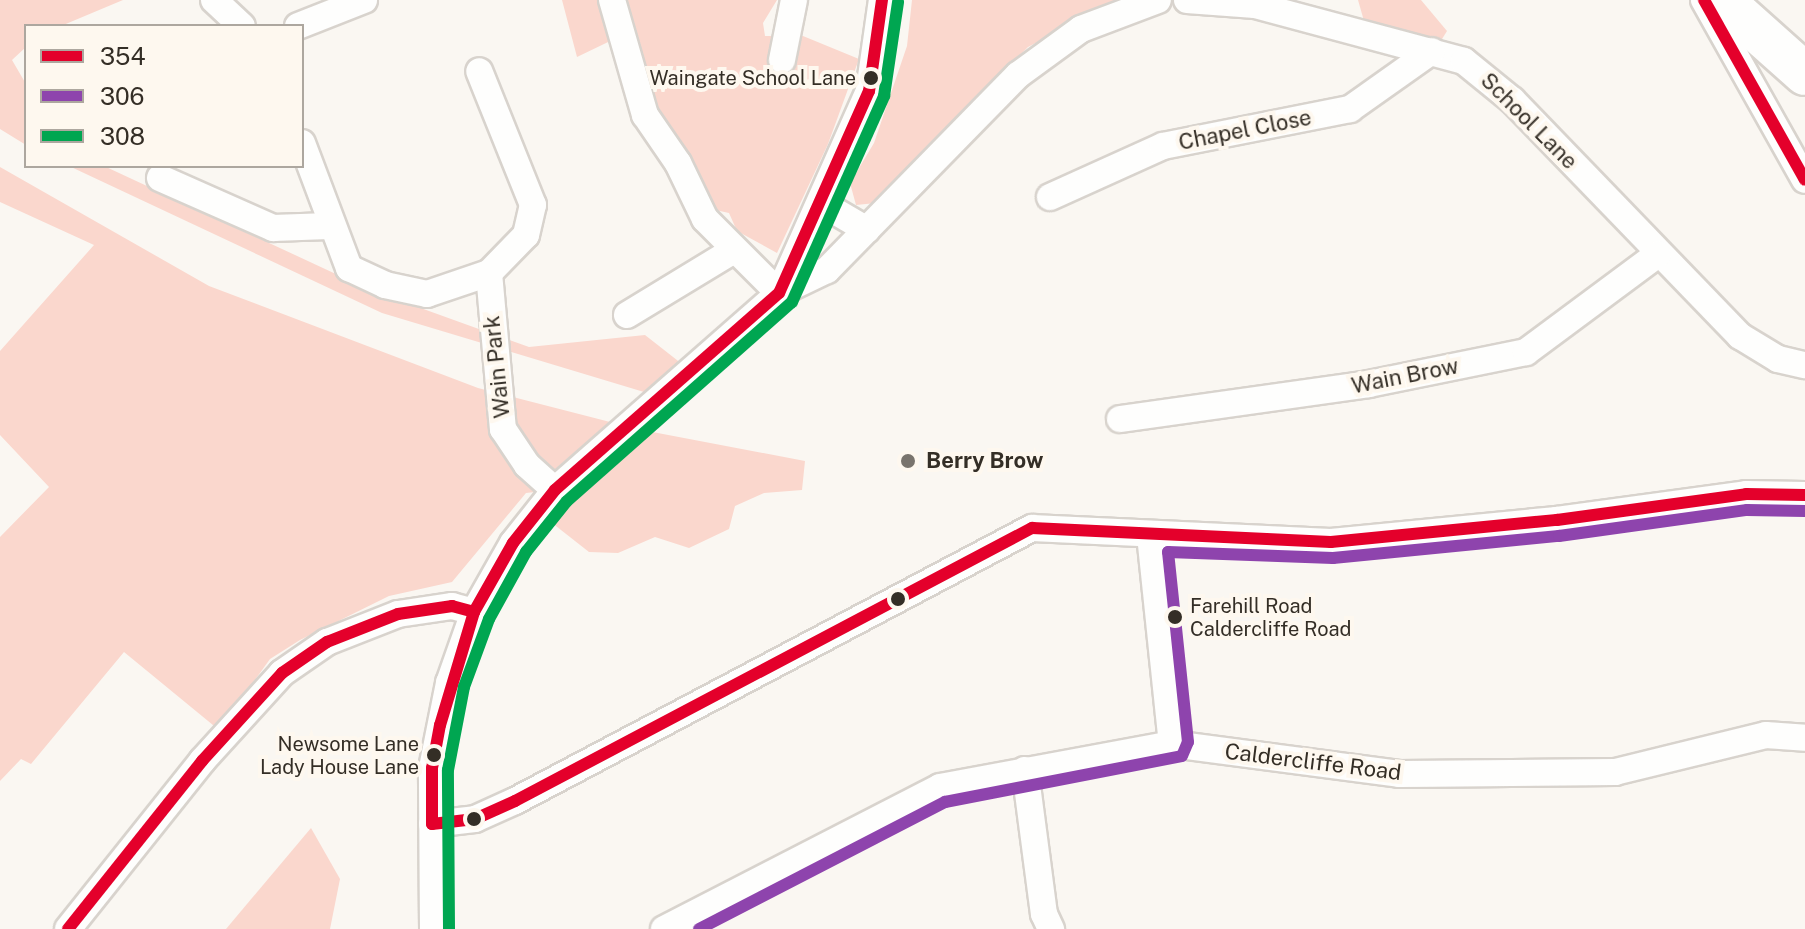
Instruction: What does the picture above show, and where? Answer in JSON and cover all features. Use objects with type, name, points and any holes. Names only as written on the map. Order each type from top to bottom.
[{"type":"main road","points":[[1722,0],[1804,72]]},
{"type":"street","points":[[214,0],[240,24]]},
{"type":"street","points":[[303,24],[364,0]]},
{"type":"street","points":[[612,0],[645,115],[678,163],[705,219],[779,293]]},
{"type":"street","points":[[782,60],[794,0]]},
{"type":"street","points":[[779,293],[869,91],[882,0]]},
{"type":"street","points":[[433,929],[432,768],[440,725],[474,612],[513,543],[555,490],[779,293],[827,270],[1018,75],[1081,29],[1158,0]]},
{"type":"street","name":"School Lane","points":[[1187,0],[1259,3],[1432,51],[1486,74],[1740,336],[1778,359],[1805,365]]},
{"type":"street","points":[[1704,0],[1805,180]]},
{"type":"street","name":"Chapel Close","points":[[1050,197],[1163,146],[1350,109],[1432,51]]},
{"type":"street","points":[[304,149],[329,226],[349,268],[385,285],[427,294],[489,273],[526,235],[533,205],[479,71]]},
{"type":"street","points":[[160,178],[273,228],[329,226]]},
{"type":"street","points":[[821,203],[867,230]]},
{"type":"street","points":[[627,315],[734,250]]},
{"type":"street","name":"Wain Brow","points":[[1120,419],[1369,384],[1526,352],[1658,254]]},
{"type":"street","name":"Wain Park","points":[[489,273],[503,429],[527,465],[555,490]]},
{"type":"street","points":[[432,824],[475,819],[515,801],[1032,528],[1331,542],[1557,520],[1746,494],[1805,495]]},
{"type":"street","points":[[1150,535],[1172,744]]},
{"type":"street","points":[[68,929],[202,761],[282,673],[327,642],[398,614],[452,606],[474,612]]},
{"type":"street","name":"Caldercliffe Road","points":[[664,929],[940,787],[1172,744],[1399,774],[1615,772],[1766,735],[1805,738]]},
{"type":"street","points":[[1025,770],[1044,914],[1051,929]]},
{"type":"shaded area","points":[[0,0],[123,0],[66,24],[24,24],[24,49],[12,60],[24,81],[24,144],[0,129]]},
{"type":"shaded area","points":[[562,0],[777,0],[763,23],[765,36],[803,36],[859,59],[828,144],[777,253],[737,231],[729,213],[711,209],[657,117],[631,31],[577,57]]},
{"type":"shaded area","points":[[912,0],[1118,0],[1028,47],[876,203],[856,205],[850,183],[874,143],[907,46]]},
{"type":"shaded area","points":[[1358,0],[1421,0],[1447,31],[1437,47],[1381,29],[1364,21]]},
{"type":"shaded area","points":[[0,167],[209,286],[478,388],[614,423],[535,492],[526,493],[452,582],[389,596],[300,640],[270,659],[219,730],[124,652],[31,764],[21,759],[0,781],[0,537],[49,487],[0,435],[0,351],[94,245],[0,202]]},
{"type":"shaded area","points":[[73,168],[108,168],[368,289],[529,347],[645,335],[682,364],[644,392],[382,313]]},
{"type":"shaded area","points":[[642,430],[805,461],[802,490],[764,493],[735,506],[729,529],[689,548],[655,537],[618,553],[589,552],[547,519]]},
{"type":"shaded area","points":[[311,828],[340,879],[330,929],[226,929]]},
{"type":"transit line","name":"354","points":[[882,0],[869,91],[779,293],[555,490],[513,543],[474,612],[440,725],[432,768],[432,824],[475,819],[515,801],[1032,528],[1331,542],[1557,520],[1746,494],[1805,495]]},
{"type":"transit line","name":"354","points":[[1704,0],[1805,180]]},
{"type":"transit line","name":"308","points":[[449,929],[448,770],[464,687],[489,619],[526,552],[567,501],[792,302],[884,96],[898,2]]},
{"type":"transit line","name":"306","points":[[699,929],[945,802],[1182,756],[1188,742],[1168,552],[1333,558],[1559,536],[1747,510],[1805,511]]},
{"type":"transit line","name":"354","points":[[68,929],[202,761],[282,673],[327,642],[398,614],[452,606],[474,612]]},
{"type":"place","name":"Waingate School Lane","points":[[871,78]]},
{"type":"place","name":"Berry Brow","points":[[908,461]]},
{"type":"place","name":"Farehill Road Caldercliffe Road","points":[[1175,617]]},
{"type":"place","name":"Newsome Lane Lady House Lane","points":[[434,755]]}]
